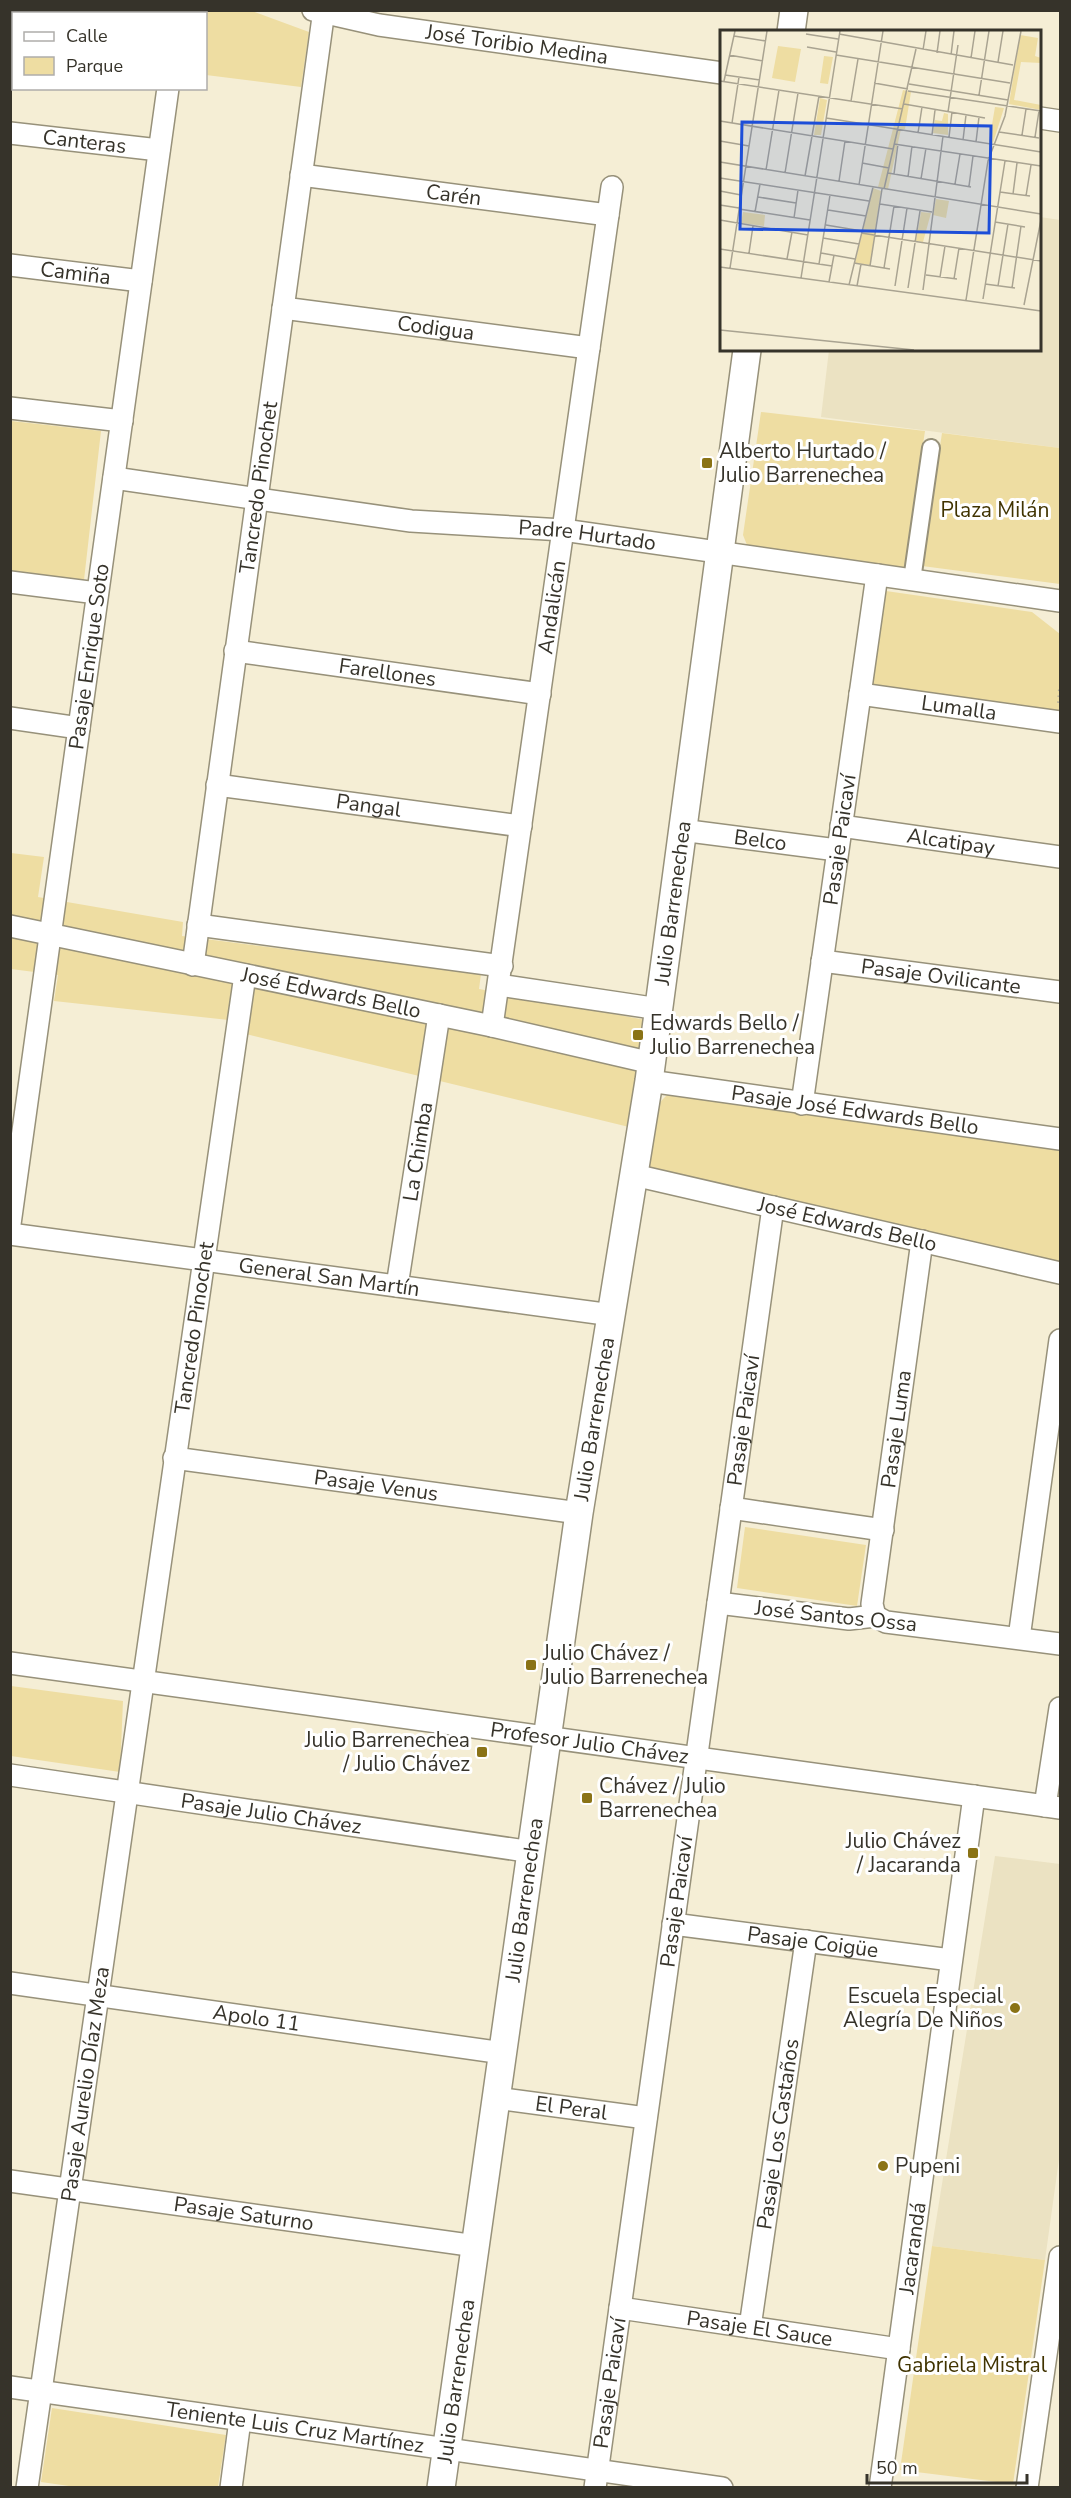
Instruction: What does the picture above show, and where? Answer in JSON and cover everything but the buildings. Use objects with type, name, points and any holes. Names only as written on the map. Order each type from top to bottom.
[{"type":"street","points":[[791,30],[794,10]]},
{"type":"street","name":"José Toribio Medina","points":[[320,12],[379,25],[720,74]]},
{"type":"street","name":"Tancredo Pinochet","points":[[193,964],[301,175],[320,12]]},
{"type":"street","name":"Pasaje Enrique Soto","points":[[10,1224],[168,90]]},
{"type":"street","points":[[1041,118],[1060,121]]},
{"type":"street","name":"Canteras","points":[[10,133],[159,150]]},
{"type":"street","name":"Carén","points":[[301,175],[608,215]]},
{"type":"street","name":"Andalicán","points":[[492,1026],[612,187]]},
{"type":"street","name":"Camiña","points":[[10,265],[141,280]]},
{"type":"street","name":"Codigua","points":[[283,308],[589,348]]},
{"type":"street","name":"Julio Barrenechea","points":[[441,2487],[579,1513],[650,1072],[747,351]]},
{"type":"street","points":[[10,408],[122,421]]},
{"type":"street","points":[[912,580],[931,448]]},
{"type":"street","name":"Padre Hurtado","points":[[114,478],[411,521],[563,530],[1060,601]]},
{"type":"street","name":"Pasaje Paicaví","points":[[802,1104],[877,575]]},
{"type":"street","points":[[10,582],[98,593]]},
{"type":"street","name":"Farellones","points":[[235,651],[540,694]]},
{"type":"street","name":"Lumalla","points":[[860,694],[1060,722]]},
{"type":"street","points":[[10,718],[79,728]]},
{"type":"street","name":"Pangal","points":[[217,785],[521,826]]},
{"type":"street","name":"Alcatipay","points":[[841,826],[1060,857]]},
{"type":"street","name":"Belco","points":[[681,830],[837,850]]},
{"type":"street","name":"José Edwards Bello","points":[[198,925],[500,976],[659,1009]]},
{"type":"street","name":"José Edwards Bello","points":[[10,926],[492,1026],[650,1072]]},
{"type":"street","name":"Pasaje Ovilicante","points":[[822,961],[1060,993]]},
{"type":"street","name":"Tancredo Pinochet","points":[[142,1681],[245,975]]},
{"type":"street","name":"La Chimba","points":[[397,1286],[439,1015]]},
{"type":"street","name":"Pasaje José Edwards Bello","points":[[650,1072],[802,1104],[1060,1138]]},
{"type":"street","name":"José Edwards Bello","points":[[634,1175],[1060,1273]]},
{"type":"street","name":"Pasaje Paicaví","points":[[596,2479],[773,1207]]},
{"type":"street","name":"General San Martín","points":[[10,1234],[612,1315]]},
{"type":"street","name":"Pasaje Luma","points":[[875,1616],[872,1604],[922,1241]]},
{"type":"street","points":[[1019,1638],[1060,1341]]},
{"type":"street","name":"Pasaje Venus","points":[[174,1458],[579,1513]]},
{"type":"street","points":[[731,1508],[882,1530]]},
{"type":"street","name":"José Santos Ossa","points":[[718,1603],[849,1619],[875,1616],[886,1622],[1060,1644]]},
{"type":"street","name":"Profesor Julio Chávez","points":[[10,1663],[1053,1807]]},
{"type":"street","name":"Pasaje Aurelio Díaz Meza","points":[[27,2487],[142,1681]]},
{"type":"street","points":[[1053,1807],[1060,1708]]},
{"type":"street","name":"Pasaje Julio Chávez","points":[[10,1775],[532,1852]]},
{"type":"street","name":"Jacarandá","points":[[880,2487],[974,1796]]},
{"type":"street","name":"Pasaje Coigüe","points":[[673,1924],[951,1960]]},
{"type":"street","name":"Pasaje Los Castaños","points":[[750,2327],[806,1941]]},
{"type":"street","name":"Apolo 11","points":[[10,1983],[503,2053]]},
{"type":"street","name":"El Peral","points":[[496,2098],[646,2118]]},
{"type":"street","name":"Pasaje Saturno","points":[[10,2181],[476,2246]]},
{"type":"street","points":[[1027,2487],[1052,2370],[1060,2257]]},
{"type":"street","name":"Pasaje El Sauce","points":[[620,2308],[899,2349]]},
{"type":"street","name":"Teniente Luis Cruz Martínez","points":[[10,2387],[447,2450],[596,2479],[722,2487]]},
{"type":"street","points":[[231,2487],[240,2420]]},
{"type":"shaded area","points":[[1041,217],[1060,220],[1060,448],[821,417],[829,351],[1041,351]]},
{"type":"shaded area","name":"Escuela Especial Alegría De Niños","points":[[995,1856],[1060,1864],[1060,2152],[1045,2260],[932,2246]]},
{"type":"green space","points":[[102,11],[165,11],[165,12]]},
{"type":"green space","points":[[252,11],[309,32],[301,87],[207,75],[207,12],[194,12]]},
{"type":"green space","points":[[761,412],[925,431],[904,570],[749,550],[743,535]]},
{"type":"green space","points":[[11,421],[101,431],[84,580],[11,571]]},
{"type":"green space","name":"Plaza Milán","points":[[942,433],[1060,448],[1060,584],[922,566]]},
{"type":"green space","points":[[886,591],[1032,612],[1060,634],[1060,716],[871,688]]},
{"type":"green space","points":[[11,853],[44,857],[38,897],[183,922],[182,936],[481,974],[479,989],[646,1020],[629,1127],[246,1034],[247,1022],[54,1001],[58,975],[11,969]]},
{"type":"green space","points":[[668,1094],[1060,1144],[1060,1263],[647,1172],[659,1103]]},
{"type":"green space","points":[[745,1527],[866,1545],[857,1606],[737,1588]]},
{"type":"green space","points":[[11,1686],[123,1701],[120,1772],[11,1756]]},
{"type":"green space","name":"Gabriela Mistral","points":[[932,2246],[1045,2260],[1013,2484],[900,2470]]},
{"type":"green space","points":[[52,2408],[226,2435],[218,2487],[83,2488],[41,2482]]},
{"type":"place","name":"Alberto Hurtado / Julio Barrenechea","points":[[707,463]]},
{"type":"place","name":"Edwards Bello / Julio Barrenechea","points":[[638,1035]]},
{"type":"place","name":"Julio Chávez / Julio Barrenechea","points":[[531,1665]]},
{"type":"place","name":"Julio Barrenechea / Julio Chávez","points":[[482,1752]]},
{"type":"place","name":"Chávez / Julio Barrenechea","points":[[587,1798]]},
{"type":"place","name":"Julio Chávez / Jacaranda","points":[[973,1853]]},
{"type":"place","name":"Escuela Especial Alegría De Niños","points":[[1015,2008]]},
{"type":"place","name":"Pupeni","points":[[883,2166]]}]
